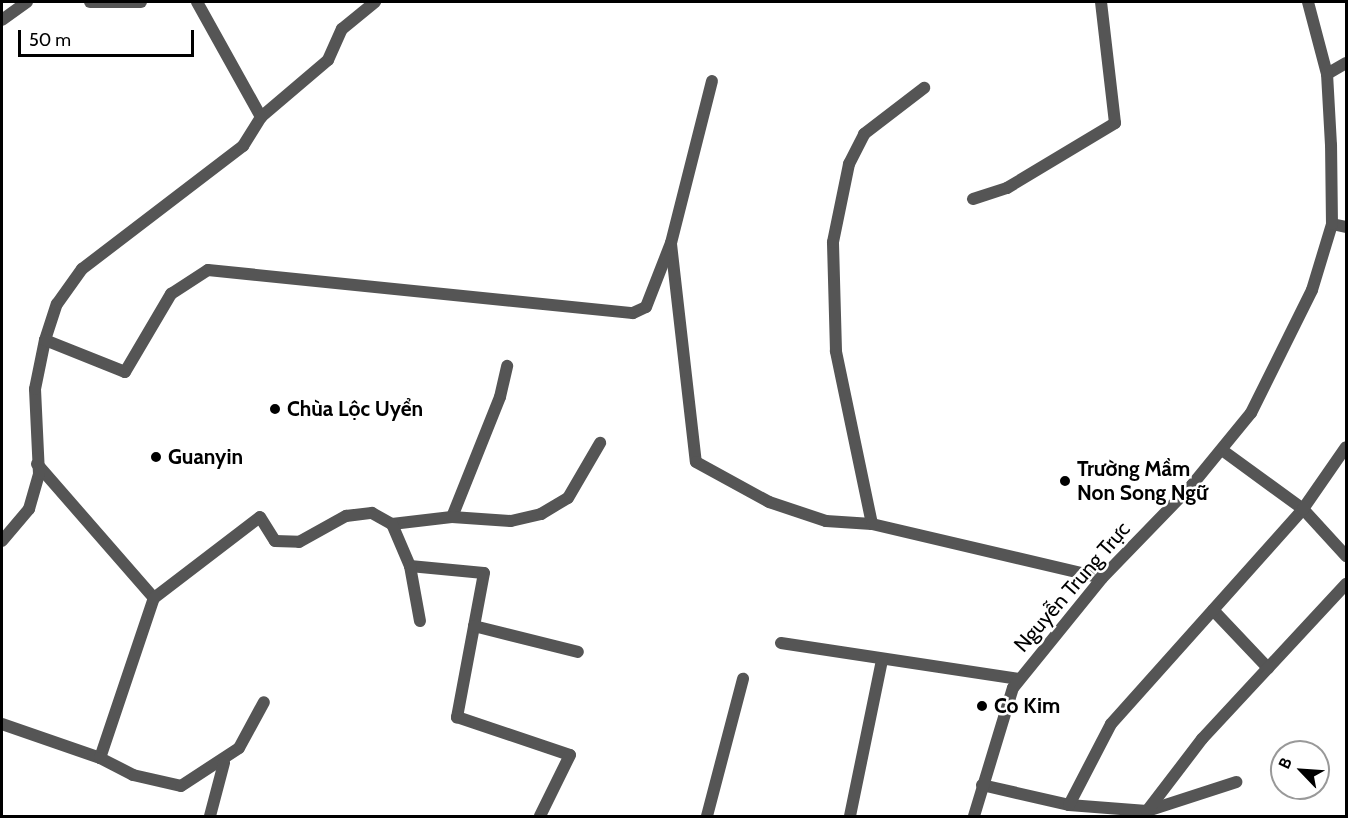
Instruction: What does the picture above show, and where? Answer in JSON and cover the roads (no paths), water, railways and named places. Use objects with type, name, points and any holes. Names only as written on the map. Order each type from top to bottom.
[{"type":"street","points":[[2,20],[27,2]]},
{"type":"street","points":[[90,2],[141,2]]},
{"type":"street","points":[[197,2],[261,117]]},
{"type":"street","points":[[2,541],[29,509],[37,464],[35,389],[45,340],[57,304],[82,269],[243,146],[261,117],[328,60],[342,29],[375,2]]},
{"type":"street","points":[[973,199],[1006,188],[1115,123],[1101,2]]},
{"type":"street","name":"Nguyễn Trung Trực","points":[[974,816],[982,785],[1019,679],[1102,578],[1222,450],[1251,413],[1296,329],[1332,224],[1327,74],[1308,2]]},
{"type":"street","points":[[1327,74],[1347,63]]},
{"type":"street","points":[[45,340],[125,372],[171,294],[208,270],[633,313],[646,308],[671,243],[712,81]]},
{"type":"street","points":[[872,524],[836,351],[833,242],[849,164],[864,134],[924,88]]},
{"type":"street","points":[[1332,224],[1347,227]]},
{"type":"street","points":[[671,243],[696,462],[769,502],[826,522],[872,524],[1102,578]]},
{"type":"street","points":[[452,517],[500,397],[507,366]]},
{"type":"street","points":[[100,758],[154,598],[260,517],[275,541],[299,542],[346,516],[372,513],[392,524],[452,517],[511,521],[541,514],[568,498],[600,443]]},
{"type":"street","points":[[1069,805],[1111,724],[1303,509],[1347,447]]},
{"type":"street","points":[[1222,450],[1303,509],[1347,556]]},
{"type":"street","points":[[37,464],[154,598]]},
{"type":"street","points":[[392,524],[410,566],[420,621]]},
{"type":"street","points":[[410,566],[484,573],[457,717],[570,755],[540,816]]},
{"type":"street","points":[[1147,811],[1202,739],[1347,584]]},
{"type":"street","points":[[1213,610],[1268,668]]},
{"type":"street","points":[[474,626],[578,652]]},
{"type":"street","points":[[781,643],[1019,679]]},
{"type":"street","points":[[850,816],[882,660]]},
{"type":"street","points":[[707,816],[744,679]]},
{"type":"street","points":[[5,728],[100,758],[133,775],[181,786],[224,763],[250,731],[264,702]]},
{"type":"street","points":[[210,816],[224,763]]},
{"type":"street","points":[[982,785],[1069,805],[1147,811],[1236,782]]},
{"type":"place","name":"Chùa Lộc Uyển","points":[[275,409]]},
{"type":"place","name":"Guanyin","points":[[156,457]]},
{"type":"place","name":"Trường Mầm Non Song Ngữ","points":[[1065,481]]},
{"type":"place","name":"Co Kim","points":[[982,706]]}]
